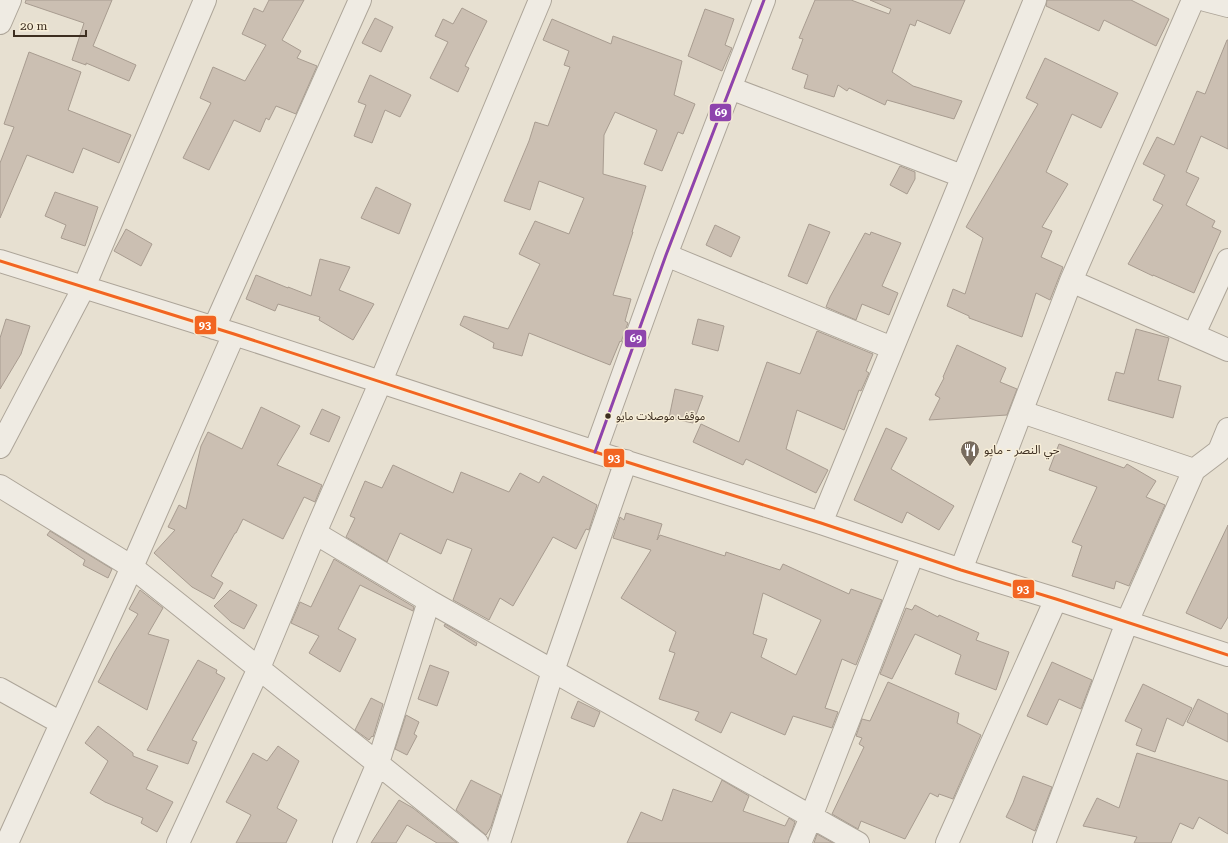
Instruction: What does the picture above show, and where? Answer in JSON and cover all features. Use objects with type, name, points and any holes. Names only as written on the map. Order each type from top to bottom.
[{"type":"street","points":[[0,23],[10,0]]},
{"type":"street","points":[[0,447],[84,287],[205,0]]},
{"type":"street","points":[[7,843],[132,567],[224,331],[360,0]]},
{"type":"street","points":[[178,843],[258,668],[381,381],[540,0]]},
{"type":"street","points":[[595,452],[666,255],[764,0]]},
{"type":"street","points":[[821,523],[1035,0]]},
{"type":"street","points":[[961,570],[1071,281],[1193,0]]},
{"type":"street","points":[[1205,0],[1228,6]]},
{"type":"street","points":[[730,88],[962,176]]},
{"type":"street","points":[[666,255],[892,348]]},
{"type":"street","points":[[1194,334],[1228,260]]},
{"type":"street","points":[[0,261],[381,381],[595,452],[821,523],[1228,656]]},
{"type":"street","points":[[1071,281],[1228,350]]},
{"type":"street","points":[[1022,412],[1194,470]]},
{"type":"street","points":[[1044,843],[1127,622],[1194,470],[1224,452],[1228,429]]},
{"type":"street","points":[[499,843],[553,671],[626,461]]},
{"type":"street","points":[[0,486],[132,567],[477,843]]},
{"type":"street","points":[[315,533],[429,601],[858,843]]},
{"type":"street","points":[[800,843],[913,554]]},
{"type":"street","points":[[947,843],[1056,599]]},
{"type":"street","points":[[344,843],[378,763],[429,601]]},
{"type":"street","points":[[0,688],[61,724]]},
{"type":"building","points":[[26,0],[112,0],[93,46],[136,65],[129,81],[86,63],[86,65],[72,60],[84,23],[25,3]]},
{"type":"building","points":[[269,0],[304,0],[282,40],[301,51],[297,58],[317,66],[296,114],[276,106],[269,120],[266,118],[260,132],[234,120],[209,170],[183,158],[211,103],[200,98],[213,67],[245,81],[266,45],[242,34],[254,8],[263,12]]},
{"type":"building","points":[[815,0],[851,0],[889,14],[891,9],[870,0],[965,0],[950,34],[917,20],[915,26],[910,24],[892,72],[913,86],[962,101],[954,119],[887,100],[885,105],[849,88],[847,91],[838,85],[834,97],[804,88],[808,75],[792,69],[803,39],[799,38]]},
{"type":"building","points":[[1047,0],[1131,0],[1169,19],[1156,46],[1104,20],[1099,31],[1046,6]]},
{"type":"building","points":[[462,8],[487,21],[465,66],[469,68],[458,92],[430,78],[448,42],[435,36],[443,19],[453,24]]},
{"type":"building","points":[[705,9],[734,19],[725,45],[732,48],[722,71],[688,56]]},
{"type":"building","points":[[375,18],[393,27],[381,52],[362,43]]},
{"type":"building","points":[[552,19],[611,44],[613,36],[682,61],[674,95],[695,104],[683,134],[678,132],[662,171],[644,164],[657,130],[615,112],[604,135],[603,174],[646,186],[613,295],[631,299],[625,321],[628,323],[610,365],[529,333],[522,356],[493,348],[494,343],[460,325],[464,316],[508,329],[540,264],[519,254],[535,221],[569,234],[584,198],[539,181],[530,210],[504,201],[529,141],[535,122],[548,126],[570,67],[564,65],[569,51],[543,40]]},
{"type":"building","points":[[1227,40],[1228,149],[1201,136],[1186,172],[1199,178],[1186,205],[1215,221],[1212,227],[1221,231],[1194,293],[1128,264],[1163,205],[1153,200],[1165,175],[1143,164],[1157,137],[1174,145],[1197,91],[1205,94]]},
{"type":"building","points":[[29,52],[81,72],[68,110],[131,135],[119,163],[83,148],[73,173],[27,155],[0,218],[0,163],[14,127],[4,124]]},
{"type":"building","points":[[1045,58],[1118,93],[1101,128],[1072,114],[1046,172],[1068,184],[1042,227],[1052,231],[1041,257],[1063,267],[1050,300],[1036,293],[1022,337],[969,318],[969,316],[947,306],[953,289],[965,294],[983,238],[966,227],[1038,104],[1026,98]]},
{"type":"building","points":[[370,75],[411,95],[400,117],[385,110],[372,143],[354,136],[366,105],[358,102]]},
{"type":"building","points":[[900,166],[915,172],[915,179],[907,194],[890,185]]},
{"type":"building","points":[[376,187],[411,204],[399,234],[361,218]]},
{"type":"building","points":[[55,192],[98,207],[85,246],[61,238],[66,225],[45,216]]},
{"type":"building","points":[[809,224],[830,232],[807,284],[788,276]]},
{"type":"building","points":[[715,225],[740,237],[731,257],[706,245]]},
{"type":"building","points":[[126,229],[152,244],[141,266],[114,251]]},
{"type":"building","points":[[871,232],[901,243],[882,286],[898,293],[889,315],[862,304],[856,320],[826,307],[865,233],[870,235]]},
{"type":"building","points":[[320,259],[350,267],[339,290],[374,304],[353,340],[319,320],[320,317],[278,304],[275,311],[246,299],[256,275],[311,296]]},
{"type":"building","points":[[6,319],[30,326],[21,354],[0,389],[0,338]]},
{"type":"building","points":[[698,319],[724,326],[718,351],[692,344]]},
{"type":"building","points":[[1136,329],[1169,338],[1158,380],[1181,386],[1173,418],[1108,400],[1116,372],[1124,374]]},
{"type":"building","points":[[817,331],[873,354],[866,371],[869,373],[861,391],[859,390],[844,430],[797,410],[786,449],[828,470],[816,493],[746,459],[743,465],[693,442],[701,424],[739,442],[767,362],[800,374]]},
{"type":"building","points":[[957,345],[1006,368],[1000,382],[1017,389],[1007,415],[929,420],[940,398],[935,395],[944,378],[943,377]]},
{"type":"building","points":[[675,389],[703,396],[693,423],[669,418]]},
{"type":"building","points":[[261,407],[300,426],[277,465],[322,485],[315,502],[304,497],[283,539],[243,519],[211,576],[223,583],[214,599],[192,587],[154,553],[175,530],[168,527],[179,505],[186,509],[201,446],[208,432],[242,449]]},
{"type":"building","points":[[322,409],[340,417],[329,442],[310,434]]},
{"type":"building","points":[[886,428],[907,438],[891,469],[954,506],[939,530],[907,512],[902,523],[854,500]]},
{"type":"building","points":[[1059,444],[1124,468],[1127,464],[1156,481],[1146,497],[1165,505],[1129,586],[1116,581],[1114,589],[1072,576],[1082,546],[1072,542],[1097,487],[1049,470]]},
{"type":"building","points":[[393,465],[453,493],[461,472],[509,492],[520,473],[539,483],[543,476],[597,505],[589,530],[586,529],[576,549],[553,537],[513,606],[500,598],[489,620],[453,600],[472,549],[447,539],[441,554],[400,533],[387,562],[346,537],[355,518],[350,516],[365,481],[382,488]]},
{"type":"building","points":[[626,513],[662,524],[657,540],[660,535],[725,556],[726,552],[780,570],[783,564],[849,594],[851,589],[882,600],[856,665],[842,659],[825,708],[838,712],[832,728],[793,716],[785,735],[731,712],[721,733],[695,720],[699,712],[659,699],[675,653],[669,651],[676,632],[621,598],[651,550],[613,538],[620,517],[624,520]],"holes":[[[763,593],[821,620],[796,675],[761,657],[767,639],[753,634]]]},
{"type":"building","points":[[1228,525],[1228,617],[1221,629],[1186,613]]},
{"type":"building","points":[[50,531],[112,569],[108,578],[83,565],[85,560],[47,535]]},
{"type":"building","points":[[334,559],[414,607],[413,611],[360,585],[338,629],[356,639],[340,672],[309,653],[319,636],[291,623],[300,602],[311,607]]},
{"type":"building","points":[[140,590],[163,608],[148,634],[169,640],[147,710],[98,682],[138,614],[129,609]]},
{"type":"building","points":[[230,590],[257,605],[244,629],[231,622],[214,606]]},
{"type":"building","points":[[915,605],[938,617],[939,615],[979,633],[976,640],[1009,652],[996,690],[955,674],[961,655],[915,634],[892,679],[880,674],[906,608],[912,610]]},
{"type":"building","points":[[445,624],[477,643],[476,646],[444,626]]},
{"type":"building","points":[[198,660],[217,670],[216,673],[225,678],[192,740],[197,742],[188,764],[147,750]]},
{"type":"building","points":[[1052,662],[1092,680],[1081,709],[1059,699],[1047,725],[1027,716]]},
{"type":"building","points":[[430,665],[449,672],[437,706],[418,699]]},
{"type":"building","points":[[888,682],[959,713],[957,723],[981,735],[953,799],[939,794],[938,797],[930,793],[905,839],[861,821],[858,829],[832,814],[864,747],[859,744],[862,738],[856,736],[862,719],[870,721]]},
{"type":"building","points":[[1143,684],[1192,708],[1183,726],[1167,718],[1155,752],[1136,745],[1142,729],[1125,721]]},
{"type":"building","points":[[371,698],[383,704],[373,737],[372,736],[369,740],[355,730]]},
{"type":"building","points":[[1198,699],[1228,714],[1228,742],[1187,722]]},
{"type":"building","points":[[578,701],[600,712],[594,727],[571,718]]},
{"type":"building","points":[[406,715],[419,722],[414,734],[417,736],[407,755],[395,749]]},
{"type":"building","points":[[98,726],[133,753],[133,756],[158,766],[146,789],[173,802],[157,832],[141,823],[143,818],[105,802],[90,793],[108,761],[85,743]]},
{"type":"building","points":[[278,746],[299,761],[277,808],[297,820],[286,843],[236,843],[251,815],[226,802],[253,753],[267,761]]},
{"type":"building","points":[[1137,753],[1228,781],[1228,834],[1199,817],[1193,829],[1180,823],[1171,843],[1134,843],[1137,837],[1083,826],[1097,798],[1119,808]]},
{"type":"building","points":[[1023,776],[1052,787],[1035,831],[1006,817]]},
{"type":"building","points":[[471,780],[501,795],[491,827],[486,835],[456,810]]},
{"type":"building","points":[[722,780],[749,796],[743,811],[785,826],[789,818],[795,822],[788,843],[627,843],[641,812],[662,821],[673,789],[712,802]]},
{"type":"building","points":[[399,800],[413,808],[457,843],[437,843],[407,825],[396,843],[371,843]]},
{"type":"building","points":[[817,834],[833,843],[814,843]]},
{"type":"transit line","name":"69","points":[[595,452],[666,255],[764,0]]},
{"type":"transit line","name":"93","points":[[0,261],[234,334],[595,452],[821,523],[961,570],[1228,655]]},
{"type":"place","name":"موقف موصلات مايو","points":[[608,416]]},
{"type":"place","name":"حي النصر - مايو","points":[[970,467]]}]
